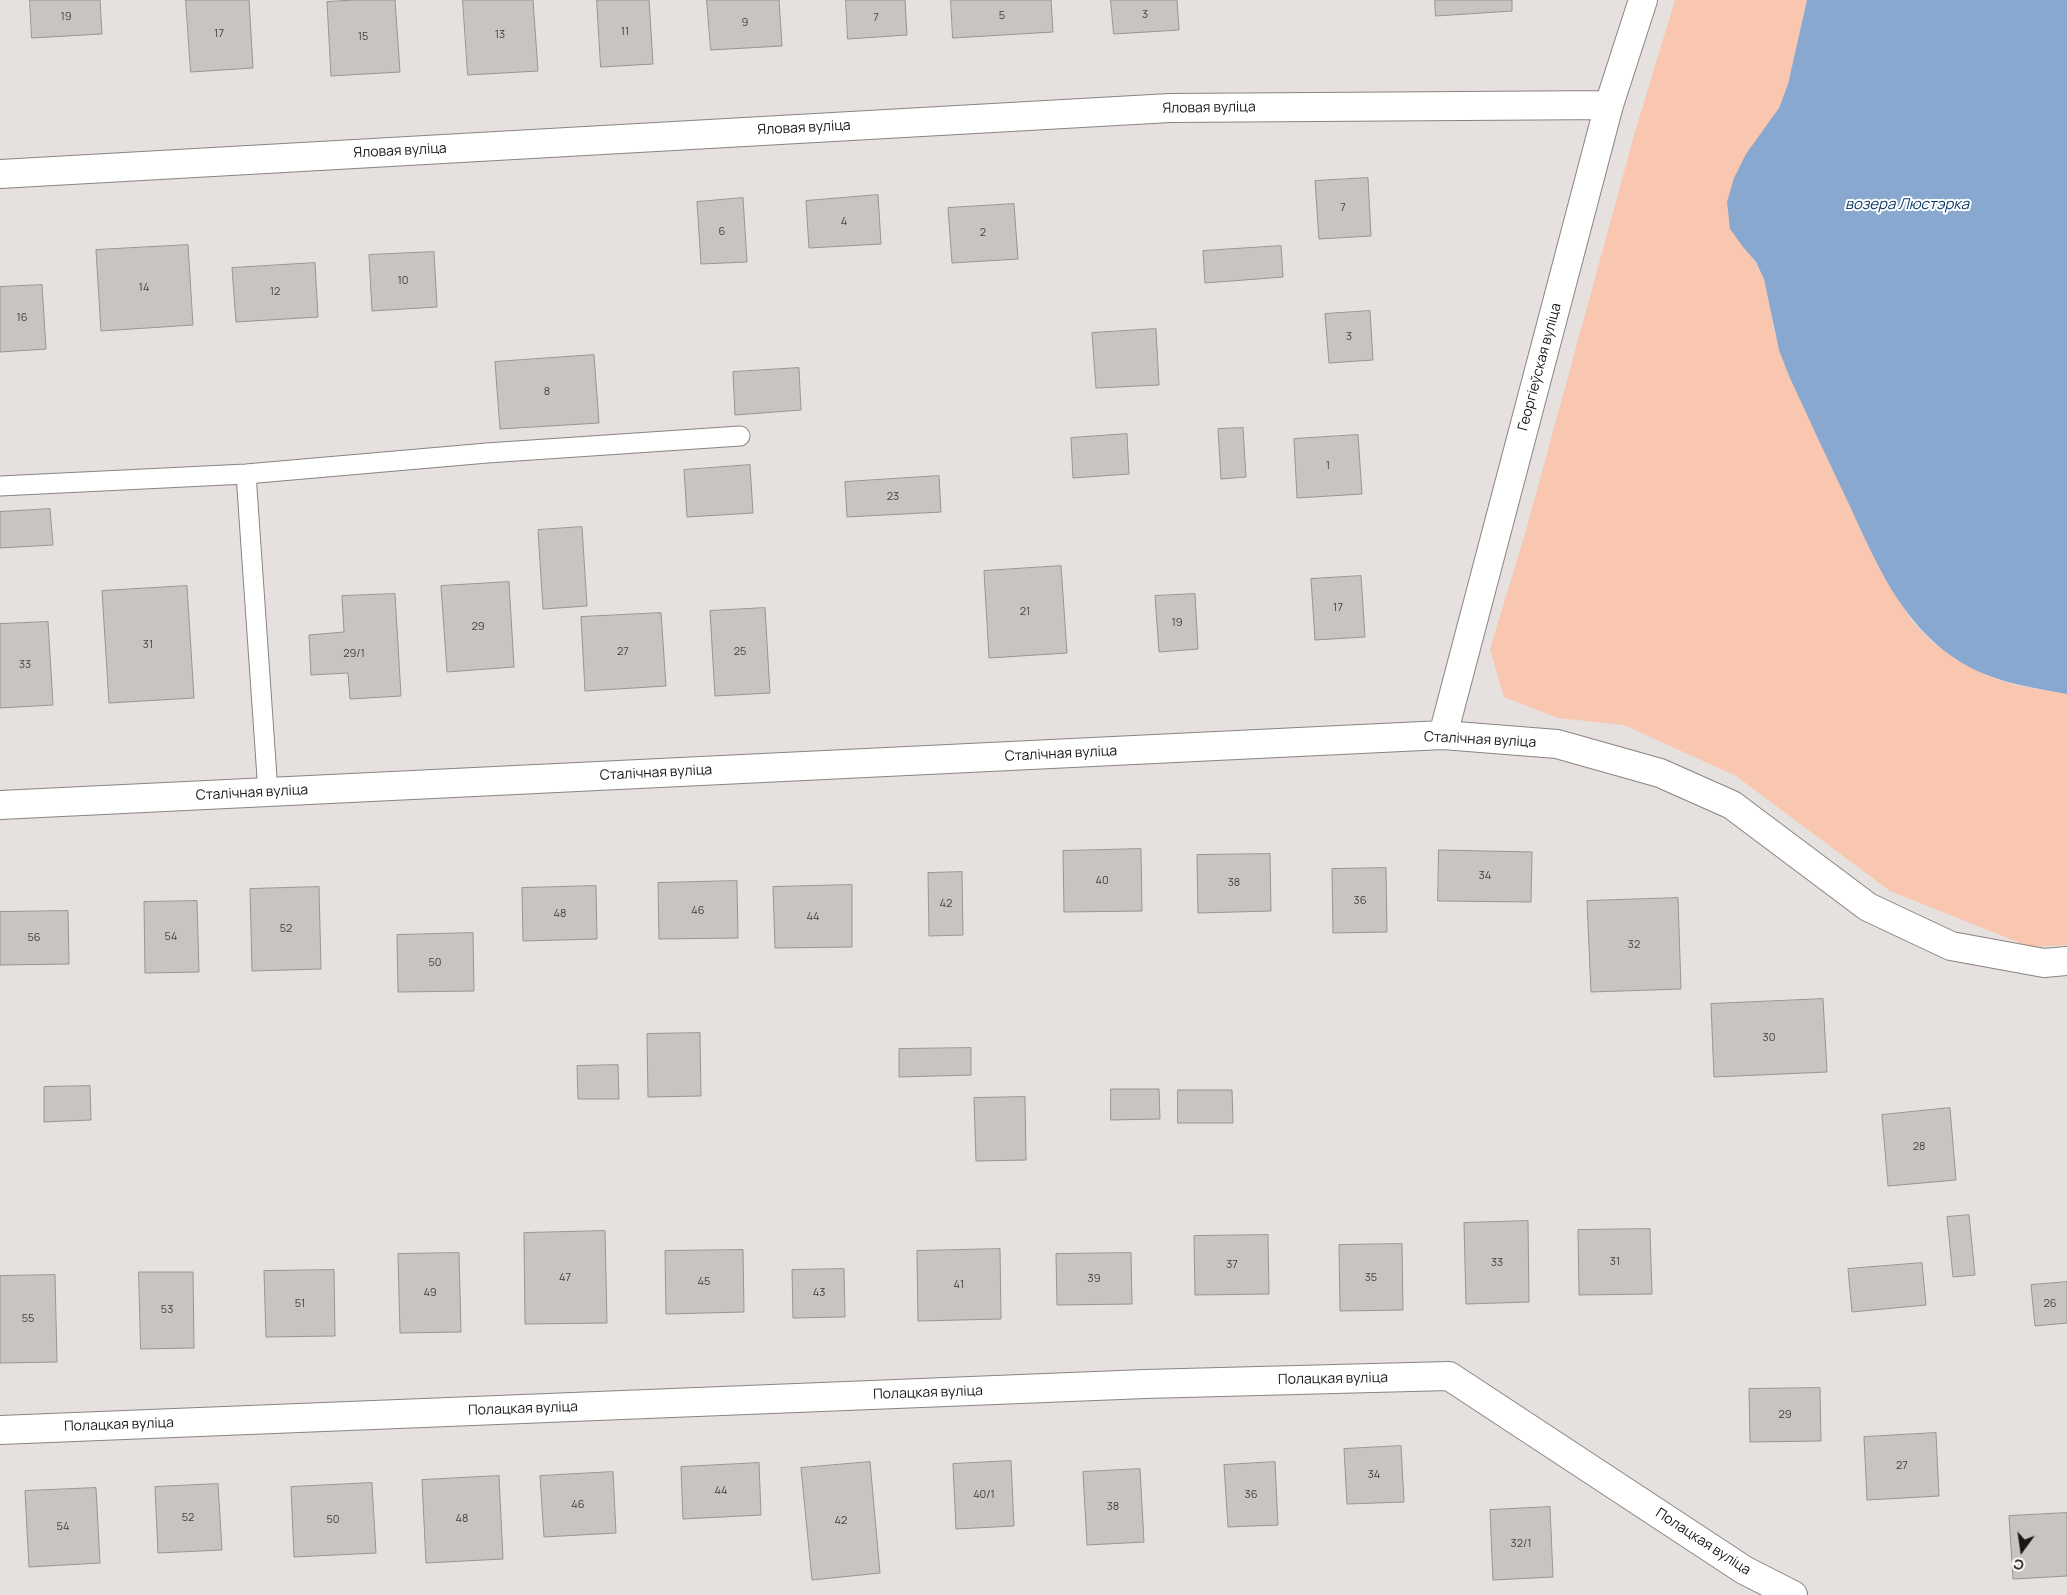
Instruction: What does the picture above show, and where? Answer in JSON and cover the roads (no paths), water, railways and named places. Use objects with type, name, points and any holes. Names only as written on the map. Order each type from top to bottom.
[{"type":"street","name":"Георгіеўская вуліца","points":[[1443,735],[1609,105],[1643,0]]},
{"type":"street","name":"Яловая вуліца","points":[[0,174],[1170,108],[1609,105]]},
{"type":"street","name":"Сталічная вуліца","points":[[0,805],[1443,735],[1557,744],[1660,773],[1732,805],[1868,907],[1951,946],[2044,963],[2067,961]]},
{"type":"street","name":"Полацкая вуліца","points":[[0,1430],[1115,1385],[1449,1376],[1744,1570],[1792,1595]]},
{"type":"lane","points":[[0,486],[246,474],[487,453],[740,436]]},
{"type":"lane","points":[[246,474],[268,792]]},
{"type":"water","name":"возера Люстэрка","points":[[1807,0],[2067,0],[2067,694],[2011,683],[1972,668],[1938,646],[1905,610],[1879,568],[1789,376],[1779,350],[1764,279],[1756,262],[1730,229],[1727,202],[1734,178],[1746,154],[1779,108],[1788,84]]}]
